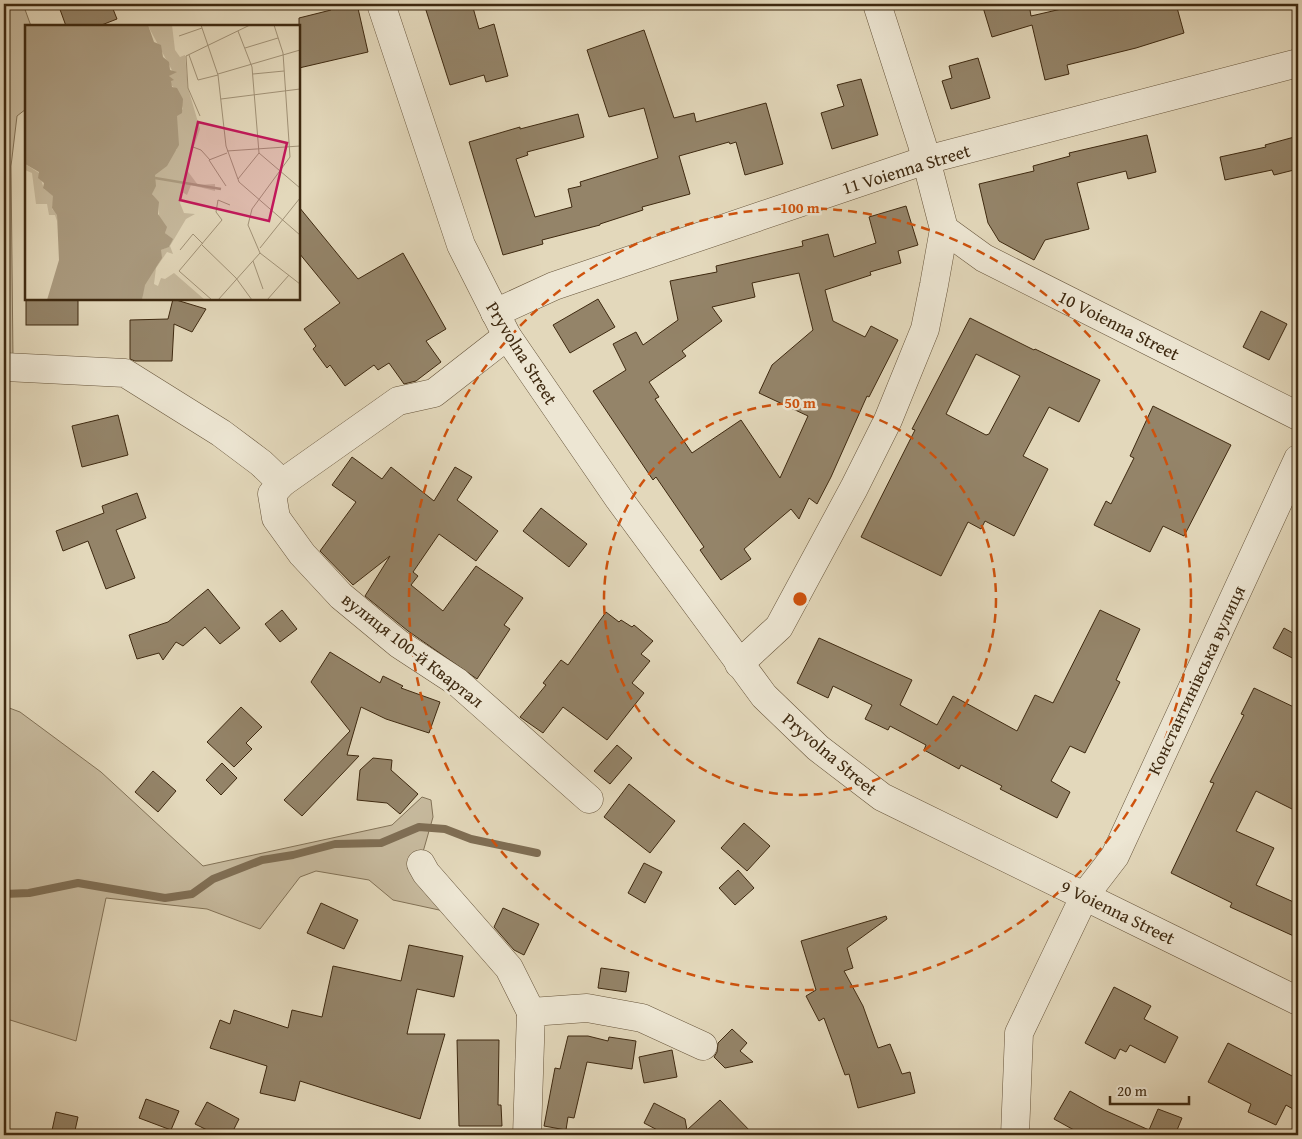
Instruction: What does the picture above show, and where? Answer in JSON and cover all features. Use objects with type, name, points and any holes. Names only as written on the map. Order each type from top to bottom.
[{"type":"street","name":"Pryvolna Street","points":[[381,4],[461,245],[501,325],[619,499],[764,696],[818,748],[882,797],[936,825]]},
{"type":"street","points":[[739,664],[779,627],[888,420],[925,329],[944,229],[926,160],[877,4]]},
{"type":"street","name":"11 Voienna Street","points":[[501,325],[554,286],[926,160],[1298,63]]},
{"type":"street","name":"10 Voienna Street","points":[[944,229],[984,258],[1298,416]]},
{"type":"street","points":[[5,367],[125,373],[221,433],[261,463],[282,483],[398,401],[434,393],[501,325]]},
{"type":"street","name":"Константинівська вулиця","points":[[1015,1135],[1019,1033],[1085,895],[1115,856],[1298,460]]},
{"type":"street","name":"вулиця 100-й Квартал","points":[[282,483],[272,494],[276,518],[302,554],[341,596],[398,644],[457,682],[589,799]]},
{"type":"street","name":"9 Voienna Street","points":[[936,825],[1085,895],[1298,1001]]},
{"type":"street","points":[[421,864],[426,874],[509,968],[531,1012],[527,1135]]},
{"type":"street","points":[[531,1012],[587,1008],[642,1018],[703,1046]]},
{"type":"shaded area","points":[[4,4],[23,4],[31,25],[25,25],[25,110],[17,116],[11,166],[13,361],[4,378]]},
{"type":"shaded area","points":[[4,706],[20,712],[101,772],[203,866],[392,825],[422,797],[431,800],[433,817],[423,852],[453,913],[393,900],[369,880],[316,871],[300,877],[260,929],[207,909],[106,898],[76,1041],[4,1018]]},
{"type":"building","points":[[58,4],[111,4],[117,19],[102,25],[66,25]]},
{"type":"building","points":[[329,4],[357,4],[368,52],[300,68],[299,18],[331,10]]},
{"type":"building","points":[[424,4],[472,4],[479,29],[494,24],[508,76],[486,82],[484,75],[450,85]]},
{"type":"building","points":[[982,4],[1029,4],[1031,16],[1083,4],[1176,4],[1184,33],[1136,48],[1067,65],[1069,74],[1045,80],[1032,25],[992,37]]},
{"type":"building","points":[[644,30],[674,118],[694,113],[696,122],[766,103],[783,164],[745,175],[736,142],[730,144],[729,142],[679,156],[690,194],[642,207],[643,210],[600,225],[542,240],[543,244],[503,255],[469,142],[520,127],[520,129],[578,114],[584,137],[527,152],[528,155],[516,159],[535,217],[572,207],[568,189],[581,186],[580,182],[658,158],[644,108],[609,117],[587,50]]},
{"type":"building","points":[[978,58],[990,98],[951,109],[942,81],[952,78],[949,66]]},
{"type":"building","points":[[861,79],[878,135],[832,149],[821,113],[844,106],[837,85]]},
{"type":"building","points":[[1147,135],[1156,172],[1128,179],[1126,171],[1077,183],[1089,229],[1045,240],[1034,260],[999,241],[988,223],[979,184],[1034,171],[1033,166],[1070,156],[1069,153]]},
{"type":"building","points":[[1298,136],[1298,169],[1274,175],[1272,170],[1225,180],[1220,157],[1266,147],[1265,145]]},
{"type":"building","points":[[906,206],[918,245],[898,251],[901,263],[870,272],[871,275],[825,290],[833,321],[865,337],[871,326],[898,340],[869,397],[867,396],[817,504],[809,498],[799,519],[791,509],[744,549],[751,559],[721,580],[700,550],[704,547],[656,477],[653,480],[593,391],[626,370],[613,344],[636,332],[643,345],[678,320],[670,281],[717,272],[716,266],[803,246],[802,241],[828,234],[834,257],[876,243],[869,217]],"holes":[[[799,273],[813,330],[772,365],[759,393],[808,416],[780,478],[741,420],[692,453],[655,399],[659,397],[649,382],[686,356],[682,351],[722,321],[712,307],[755,297],[752,283]]]},
{"type":"building","points":[[300,208],[358,279],[403,253],[446,329],[426,341],[441,362],[416,381],[404,384],[389,363],[378,370],[374,365],[345,386],[330,365],[327,368],[313,349],[316,346],[304,329],[340,303],[300,254]]},
{"type":"building","points":[[598,299],[615,327],[570,353],[553,325]]},
{"type":"building","points":[[26,300],[78,300],[78,325],[26,325]]},
{"type":"building","points":[[173,300],[206,309],[192,332],[174,324],[172,361],[135,361],[130,359],[130,320],[168,319]]},
{"type":"building","points":[[1261,311],[1287,324],[1269,360],[1243,347]]},
{"type":"building","points":[[970,318],[1100,380],[1079,422],[1049,407],[1023,456],[1048,469],[1014,536],[985,521],[981,529],[968,522],[941,576],[861,537],[915,430],[912,429]],"holes":[[[976,354],[1020,376],[989,434],[986,435],[946,414]]]},
{"type":"building","points":[[1153,406],[1231,445],[1184,536],[1163,526],[1150,552],[1094,525],[1106,501],[1111,504],[1134,458],[1130,456]]},
{"type":"building","points":[[118,415],[128,455],[82,467],[72,426]]},
{"type":"building","points":[[352,457],[382,479],[391,467],[434,501],[455,467],[472,477],[457,500],[498,531],[476,561],[439,534],[413,572],[418,576],[411,585],[443,611],[476,566],[523,598],[504,625],[510,629],[477,679],[408,631],[365,596],[390,556],[353,585],[320,551],[356,502],[332,485]]},
{"type":"building","points":[[137,493],[146,518],[116,530],[135,578],[106,589],[88,541],[63,551],[56,531],[104,513],[102,506]]},
{"type":"building","points":[[541,508],[587,544],[569,567],[523,531]]},
{"type":"building","points":[[208,589],[240,628],[220,644],[205,627],[183,646],[176,642],[163,660],[159,653],[137,659],[129,635],[168,622]]},
{"type":"building","points":[[282,610],[297,629],[280,642],[265,624]]},
{"type":"building","points":[[1100,610],[1140,629],[1116,680],[1120,682],[1085,753],[1070,746],[1051,781],[1070,792],[1057,818],[1000,789],[1002,786],[961,765],[959,769],[924,750],[926,745],[890,726],[888,730],[865,719],[872,705],[833,686],[828,698],[797,683],[819,638],[912,680],[900,705],[937,725],[953,696],[1017,731],[1035,695],[1053,703]]},
{"type":"building","points":[[606,612],[619,622],[621,620],[632,627],[634,625],[653,641],[641,654],[650,661],[632,683],[644,693],[607,740],[563,707],[543,733],[520,717],[546,685],[543,683],[561,660],[568,665]]},
{"type":"building","points":[[1284,628],[1298,636],[1298,661],[1273,648]]},
{"type":"building","points":[[330,652],[380,683],[383,676],[403,686],[401,688],[440,702],[429,733],[386,719],[361,707],[347,755],[359,756],[302,816],[284,800],[350,731],[311,682]]},
{"type":"building","points":[[1254,688],[1298,709],[1298,812],[1256,791],[1236,831],[1274,848],[1256,885],[1298,904],[1298,938],[1230,907],[1232,903],[1171,873],[1214,783],[1210,782],[1244,715],[1241,714]]},
{"type":"building","points":[[241,707],[262,727],[246,743],[252,749],[234,767],[207,742]]},
{"type":"building","points":[[617,745],[632,758],[610,784],[594,771]]},
{"type":"building","points":[[373,758],[392,760],[391,770],[418,794],[400,814],[387,803],[357,800],[360,770]]},
{"type":"building","points":[[222,763],[237,778],[221,795],[206,780]]},
{"type":"building","points":[[153,771],[176,791],[158,812],[135,792]]},
{"type":"building","points":[[629,784],[675,821],[650,853],[604,817]]},
{"type":"building","points":[[744,823],[770,846],[747,871],[721,848]]},
{"type":"building","points":[[644,863],[662,872],[645,903],[628,893]]},
{"type":"building","points":[[738,870],[754,888],[735,905],[719,888]]},
{"type":"building","points":[[321,903],[358,920],[344,949],[307,933]]},
{"type":"building","points":[[503,908],[539,924],[524,955],[514,950],[494,927]]},
{"type":"building","points":[[886,916],[887,919],[847,948],[853,968],[844,971],[863,1006],[878,1048],[890,1044],[902,1074],[910,1072],[915,1093],[858,1108],[849,1074],[845,1075],[824,1018],[819,1021],[806,996],[816,990],[801,941]]},
{"type":"building","points":[[409,945],[463,956],[454,997],[417,989],[407,1034],[445,1034],[420,1119],[300,1081],[295,1101],[260,1093],[267,1066],[210,1048],[220,1020],[230,1024],[234,1010],[288,1028],[292,1010],[322,1017],[333,966],[401,981]]},
{"type":"building","points":[[601,968],[629,972],[626,992],[598,988]]},
{"type":"building","points":[[1114,987],[1151,1006],[1144,1019],[1178,1037],[1165,1063],[1130,1045],[1126,1052],[1120,1049],[1115,1059],[1085,1043]]},
{"type":"building","points":[[732,1029],[747,1043],[740,1051],[753,1062],[725,1068],[714,1057],[717,1052],[718,1043]]},
{"type":"building","points":[[568,1036],[588,1036],[608,1041],[609,1037],[636,1041],[632,1069],[587,1062],[574,1118],[568,1117],[566,1130],[544,1126],[555,1068],[560,1069]]},
{"type":"building","points":[[457,1040],[499,1040],[498,1105],[501,1105],[502,1126],[459,1126]]},
{"type":"building","points":[[1228,1043],[1298,1079],[1298,1112],[1286,1105],[1276,1125],[1248,1112],[1251,1104],[1208,1082]]},
{"type":"building","points":[[672,1050],[677,1077],[644,1083],[639,1057]]},
{"type":"building","points":[[1070,1091],[1104,1110],[1149,1130],[1158,1109],[1182,1118],[1175,1135],[1083,1135],[1054,1119]]},
{"type":"building","points":[[146,1099],[179,1111],[171,1130],[139,1118]]},
{"type":"building","points":[[720,1100],[754,1135],[667,1135],[644,1123],[654,1103],[685,1119],[687,1130]]},
{"type":"building","points":[[207,1102],[239,1119],[231,1135],[217,1135],[195,1124]]},
{"type":"building","points":[[56,1112],[78,1117],[74,1135],[51,1135]]},
{"type":"waterway","points":[[4,894],[29,893],[78,883],[165,898],[192,894],[213,879],[262,860],[293,855],[335,844],[381,843],[419,827],[445,829],[471,839],[537,853]]}]
